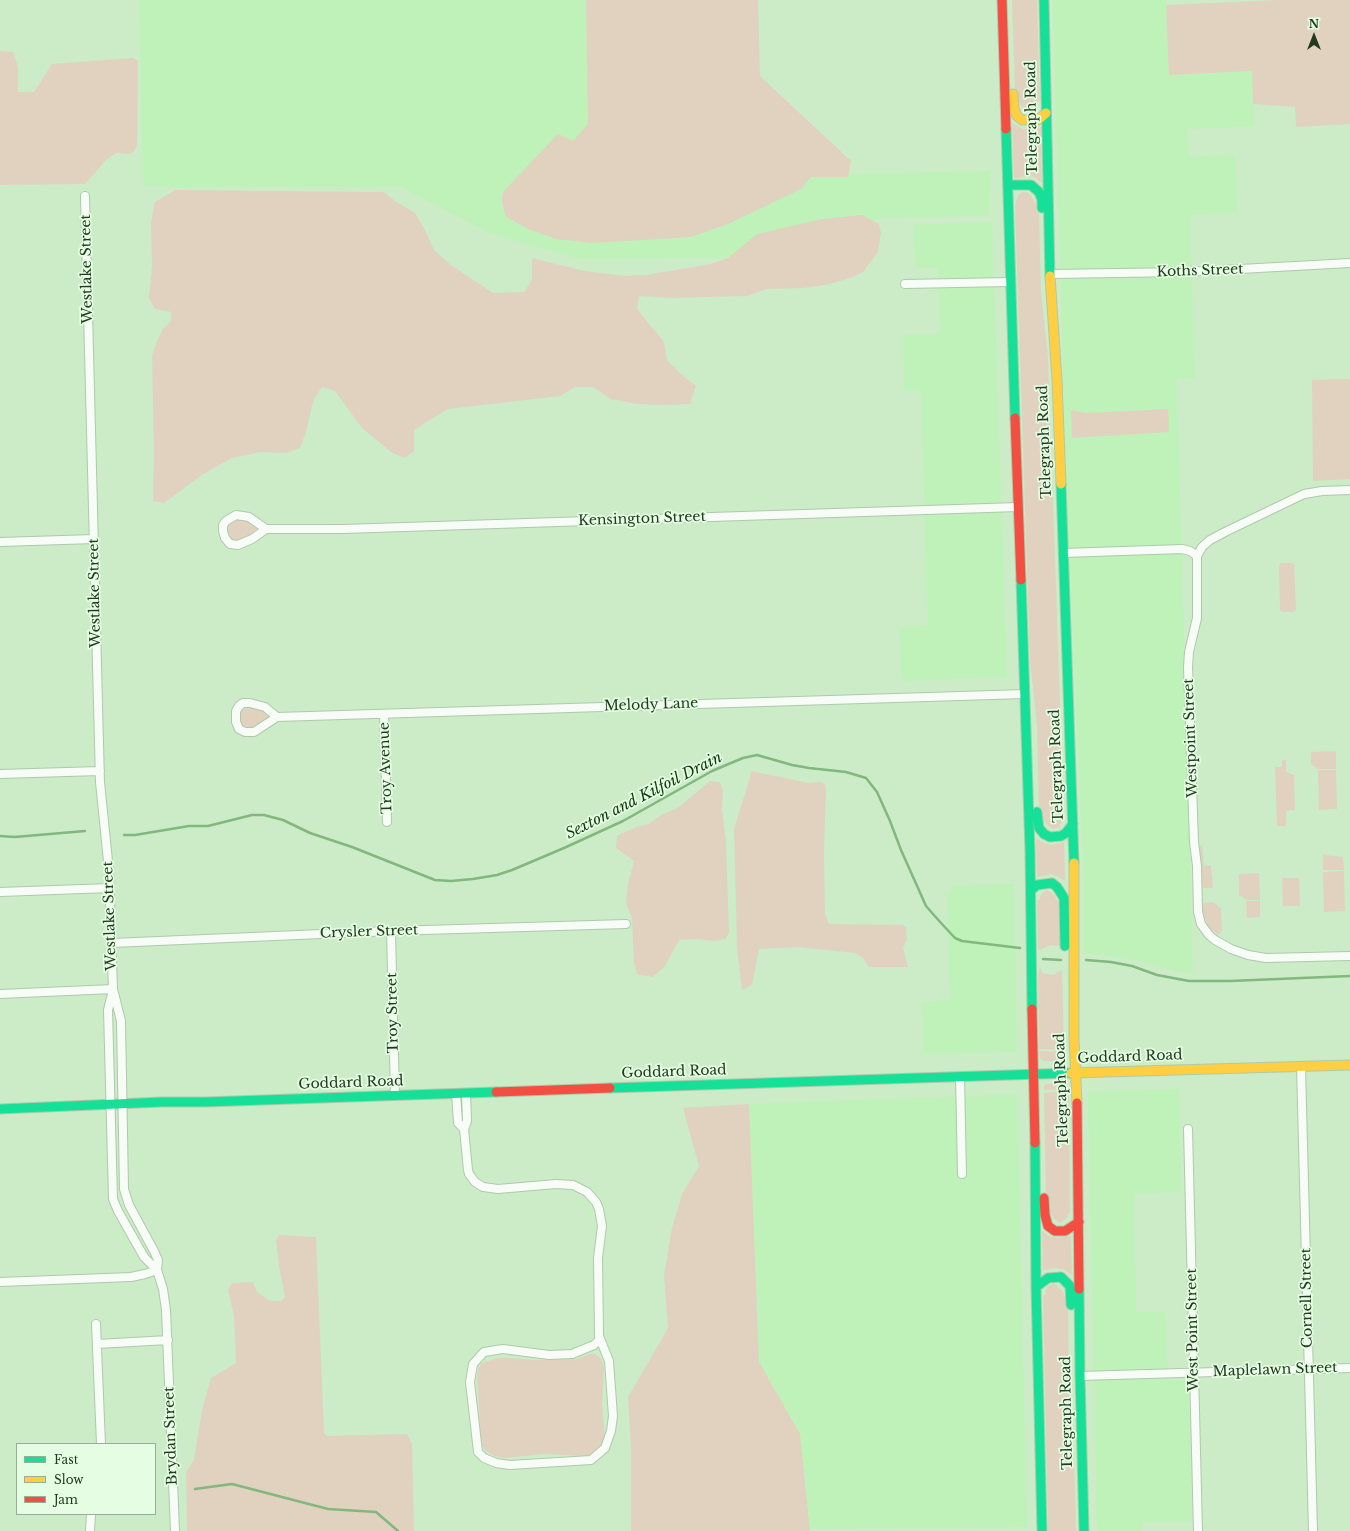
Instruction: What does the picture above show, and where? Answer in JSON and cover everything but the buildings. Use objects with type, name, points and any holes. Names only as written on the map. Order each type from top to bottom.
[{"type":"main road","name":"Telegraph Road","points":[[1002,0],[1031,890],[1036,1288],[1042,1531]]},
{"type":"main road","points":[[1008,0],[1010,14],[1014,109],[1017,116],[1027,121],[1038,120],[1046,113]]},
{"type":"main road","name":"Telegraph Road","points":[[1044,0],[1050,274],[1063,553],[1073,824],[1074,1047],[1079,1222],[1080,1376],[1084,1531]]},
{"type":"main road","points":[[1008,185],[1031,185],[1039,192],[1042,200],[1046,317],[1054,343]]},
{"type":"main road","points":[[1024,673],[1034,725],[1037,819],[1039,828],[1044,834],[1056,838],[1066,833],[1073,824]]},
{"type":"main road","points":[[1031,890],[1037,885],[1052,883],[1058,887],[1064,898],[1067,1038],[1074,1047]]},
{"type":"main road","name":"Goddard Road","points":[[0,1109],[110,1104],[1350,1064]]},
{"type":"main road","points":[[1034,1099],[1042,1113],[1045,1215],[1048,1226],[1060,1232],[1065,1231],[1079,1222]]},
{"type":"main road","points":[[1036,1288],[1048,1278],[1057,1276],[1066,1281],[1070,1286],[1072,1388],[1074,1408],[1082,1429]]},
{"type":"street","name":"Westlake Street","points":[[85,196],[100,771],[110,888],[113,989],[121,1021],[122,1104]]},
{"type":"street","name":"Koths Street","points":[[1050,274],[1185,272],[1350,264]]},
{"type":"street","points":[[906,284],[1010,282]]},
{"type":"street","points":[[1063,553],[1182,549],[1190,551],[1197,556],[1202,547],[1210,540],[1290,500],[1312,492],[1350,490]]},
{"type":"street","name":"Kensington Street","points":[[266,529],[351,528],[1018,507]]},
{"type":"street","points":[[236,515],[249,517],[266,529],[245,543],[238,545],[230,544],[225,538],[223,525],[226,520],[236,515]]},
{"type":"street","points":[[0,542],[94,539]]},
{"type":"street","name":"Westpoint Street","points":[[1197,556],[1197,618],[1189,652],[1188,667],[1194,842],[1197,866],[1199,920],[1204,930],[1215,940],[1248,956],[1266,958],[1350,956]]},
{"type":"street","name":"Melody Lane","points":[[277,717],[1025,694]]},
{"type":"street","points":[[243,703],[258,704],[265,707],[277,717],[254,732],[245,732],[239,729],[236,722],[236,712],[239,706],[243,703]]},
{"type":"street","name":"Troy Avenue","points":[[384,714],[387,822]]},
{"type":"street","points":[[0,774],[100,771]]},
{"type":"street","points":[[0,892],[110,888]]},
{"type":"street","name":"Crysler Street","points":[[112,943],[391,931],[626,924]]},
{"type":"street","name":"Troy Street","points":[[391,931],[395,1095]]},
{"type":"street","points":[[0,994],[113,989]]},
{"type":"street","name":"Westlake Street","points":[[110,1104],[108,1010],[113,989]]},
{"type":"street","name":"Cornell Street","points":[[1301,1066],[1313,1531]]},
{"type":"street","points":[[960,1076],[962,1174]]},
{"type":"street","points":[[456,1093],[458,1123],[464,1129]]},
{"type":"street","points":[[466,1093],[467,1121],[464,1129],[468,1170],[471,1178],[477,1184],[498,1189],[556,1184],[574,1185],[586,1192],[596,1202],[599,1209],[602,1226],[598,1258],[600,1339],[609,1361],[612,1416],[611,1430],[605,1448],[591,1460],[510,1465],[496,1463],[484,1458],[478,1452],[470,1382],[473,1364],[484,1352],[503,1349],[549,1355],[572,1354],[594,1345],[600,1339]]},
{"type":"street","name":"Brydan Street","points":[[110,1104],[113,1199],[118,1211],[144,1257],[157,1270]]},
{"type":"street","name":"Brydan Street","points":[[122,1104],[125,1196],[158,1260],[157,1270],[164,1296],[168,1340],[175,1531]]},
{"type":"street","name":"West Point Street","points":[[1188,1129],[1198,1531]]},
{"type":"street","points":[[0,1282],[130,1277],[157,1270]]},
{"type":"street","points":[[96,1324],[101,1443]]},
{"type":"street","points":[[97,1344],[168,1340]]},
{"type":"street","name":"Maplelawn Street","points":[[1080,1376],[1350,1368]]},
{"type":"street","points":[[90,1531],[91,1515]]},
{"type":"shaded area","points":[[139,0],[598,0],[812,175],[990,171],[989,215],[877,219],[875,221],[871,256],[580,259],[489,233],[401,187],[143,187]]},
{"type":"shaded area","points":[[586,0],[758,0],[760,76],[851,161],[848,177],[811,177],[801,189],[728,224],[691,237],[592,243],[556,239],[528,229],[505,216],[502,201],[503,192],[558,134],[573,141],[588,124]]},
{"type":"shaded area","points":[[1012,0],[1037,0],[1040,101],[1038,101],[1035,111],[1030,113],[1022,108],[1015,93]]},
{"type":"shaded area","points":[[1053,0],[1166,0],[1169,75],[1252,71],[1254,126],[1187,129],[1189,157],[1235,154],[1237,213],[1190,215],[1195,379],[1177,379],[1193,974],[1132,959],[1084,953],[1084,884],[1066,480]]},
{"type":"shaded area","points":[[1279,0],[1350,0],[1350,124],[1296,127],[1295,107],[1253,104],[1252,71],[1169,75],[1166,5]]},
{"type":"shaded area","points":[[0,51],[13,52],[18,67],[18,92],[34,92],[52,64],[133,58],[138,61],[137,145],[134,152],[129,154],[116,153],[106,160],[85,184],[0,185]]},
{"type":"shaded area","points":[[1012,123],[1023,129],[1041,127],[1042,183],[1034,177],[1029,176],[1014,178]]},
{"type":"shaded area","points":[[175,190],[384,192],[395,201],[415,213],[434,250],[451,265],[493,293],[524,292],[532,280],[532,258],[585,271],[625,276],[646,275],[711,264],[728,258],[757,234],[822,219],[862,215],[879,224],[881,233],[878,252],[863,272],[853,277],[830,284],[804,288],[767,289],[747,296],[671,298],[639,296],[637,309],[664,342],[667,360],[683,376],[696,386],[690,404],[637,404],[611,399],[593,387],[575,387],[560,396],[448,409],[414,430],[414,451],[405,458],[392,453],[362,428],[335,391],[322,387],[313,401],[306,432],[300,448],[286,453],[260,452],[232,458],[202,475],[164,503],[153,501],[154,451],[152,355],[163,329],[171,321],[171,312],[155,309],[149,298],[152,266],[151,222],[155,202]]},
{"type":"shaded area","points":[[1023,192],[1028,193],[1032,197],[1039,211],[1041,293],[1048,357],[1064,819],[1059,827],[1053,829],[1047,825],[1039,809],[1037,725],[1030,661],[1015,205],[1019,194]]},
{"type":"shaded area","points":[[992,222],[1007,677],[902,681],[899,627],[928,625],[921,390],[904,390],[903,335],[940,334],[938,268],[915,268],[914,225]]},
{"type":"shaded area","points":[[1350,379],[1350,479],[1313,481],[1312,380]]},
{"type":"shaded area","points":[[1168,409],[1169,432],[1072,438],[1071,410],[1087,413]]},
{"type":"shaded area","points":[[232,519],[244,519],[257,529],[245,538],[233,541],[229,538],[226,528]]},
{"type":"shaded area","points":[[1281,563],[1292,563],[1294,565],[1296,610],[1293,612],[1282,612],[1280,610],[1279,566]]},
{"type":"shaded area","points":[[246,707],[256,707],[271,716],[254,728],[243,726],[240,723],[239,715]]},
{"type":"shaded area","points":[[1336,751],[1336,769],[1318,769],[1311,764],[1311,752]]},
{"type":"shaded area","points":[[1282,760],[1286,760],[1286,772],[1294,775],[1295,810],[1286,811],[1286,826],[1277,826],[1275,767],[1282,767]]},
{"type":"shaded area","points":[[1318,770],[1336,770],[1337,809],[1319,810]]},
{"type":"shaded area","points":[[752,771],[808,783],[821,782],[825,784],[825,914],[829,924],[902,925],[906,927],[907,940],[903,948],[908,967],[869,967],[863,958],[855,953],[798,947],[759,949],[752,985],[742,990],[737,948],[734,829]]},
{"type":"shaded area","points":[[710,781],[720,782],[723,791],[722,809],[726,842],[729,933],[725,939],[715,941],[697,939],[679,940],[665,966],[653,977],[637,974],[634,963],[632,918],[626,903],[628,884],[634,861],[616,848],[617,836],[636,827],[649,824],[661,815],[678,808]]},
{"type":"shaded area","points":[[1036,838],[1044,843],[1052,845],[1064,842],[1065,881],[1051,874],[1037,877]]},
{"type":"shaded area","points":[[1202,845],[1204,866],[1211,865],[1213,888],[1202,888],[1199,848]]},
{"type":"shaded area","points":[[1323,855],[1343,857],[1344,870],[1323,870]]},
{"type":"shaded area","points":[[1344,871],[1345,911],[1324,912],[1323,872]]},
{"type":"shaded area","points":[[1259,873],[1260,900],[1247,900],[1239,895],[1239,874]]},
{"type":"shaded area","points":[[1282,878],[1299,878],[1300,906],[1283,906]]},
{"type":"shaded area","points":[[1014,884],[1017,1052],[924,1054],[922,1003],[950,999],[947,897],[953,885]]},
{"type":"shaded area","points":[[1047,890],[1055,896],[1059,903],[1060,950],[1059,946],[1051,945],[1040,950],[1038,948],[1037,900],[1039,900],[1042,893]]},
{"type":"shaded area","points":[[1246,901],[1260,901],[1260,917],[1247,918]]},
{"type":"shaded area","points":[[1213,902],[1221,908],[1222,930],[1218,935],[1209,927],[1203,915],[1203,903]]},
{"type":"shaded area","points":[[1040,966],[1042,973],[1053,975],[1062,970],[1064,1050],[1039,1049],[1038,974]]},
{"type":"shaded area","points":[[1039,1051],[1064,1052],[1064,1056],[1060,1061],[1044,1061],[1040,1058]]},
{"type":"shaded area","points":[[1062,1082],[1067,1084],[1068,1089],[1044,1090],[1046,1084]]},
{"type":"shaded area","points":[[1179,1089],[1181,1191],[1134,1194],[1136,1312],[1165,1312],[1168,1380],[1188,1380],[1192,1521],[1142,1522],[1142,1531],[1097,1531],[1088,1092],[1091,1090]]},
{"type":"shaded area","points":[[1069,1091],[1070,1213],[1066,1219],[1060,1223],[1053,1218],[1046,1200],[1044,1093]]},
{"type":"shaded area","points":[[1017,1094],[1027,1527],[810,1529],[800,1434],[759,1362],[749,1104]]},
{"type":"shaded area","points":[[749,1104],[759,1362],[800,1434],[810,1531],[631,1531],[631,1447],[628,1397],[668,1328],[664,1275],[672,1228],[682,1194],[699,1166],[683,1108]]},
{"type":"shaded area","points":[[1042,1231],[1049,1236],[1056,1238],[1071,1236],[1072,1275],[1064,1270],[1056,1268],[1043,1270]]},
{"type":"shaded area","points":[[279,1235],[316,1237],[324,1433],[327,1436],[407,1434],[412,1444],[414,1531],[187,1531],[186,1472],[194,1460],[202,1410],[211,1378],[236,1363],[234,1316],[228,1290],[232,1283],[253,1282],[257,1292],[270,1301],[281,1301],[285,1297],[276,1240]]},
{"type":"shaded area","points":[[1054,1283],[1063,1292],[1068,1303],[1069,1401],[1074,1460],[1076,1531],[1048,1531],[1043,1296],[1045,1295],[1048,1286]]},
{"type":"shaded area","points":[[590,1354],[595,1354],[601,1359],[604,1368],[602,1405],[605,1438],[603,1445],[593,1455],[543,1454],[505,1458],[494,1456],[486,1451],[481,1444],[477,1381],[478,1369],[482,1363],[497,1358],[534,1360],[577,1359]]},
{"type":"waterway","name":"Sexton and Kilfoil Drain","points":[[124,835],[135,835],[189,826],[208,826],[252,815],[264,815],[283,820],[310,833],[352,847],[435,880],[451,881],[473,879],[497,875],[512,870],[564,848],[623,821],[712,771],[743,758],[757,755],[792,765],[846,772],[866,778],[877,792],[926,906],[941,923],[955,938],[962,941],[1020,948]]},
{"type":"waterway","name":"Sexton and Kilfoil Drain","points":[[0,836],[15,837],[85,831]]},
{"type":"waterway","name":"Sexton and Kilfoil Drain","points":[[1043,959],[1061,960]]},
{"type":"waterway","name":"Sexton and Kilfoil Drain","points":[[1086,960],[1111,962],[1132,966],[1157,975],[1189,981],[1230,981],[1350,976]]},
{"type":"waterway","points":[[195,1489],[232,1484],[328,1509],[376,1512],[398,1531]]},
{"type":"traffic: fast","points":[[1044,0],[1050,276]]},
{"type":"traffic: fast","points":[[1006,129],[1015,418]]},
{"type":"traffic: fast","points":[[1008,185],[1031,185],[1039,192],[1042,200],[1042,208]]},
{"type":"traffic: fast","points":[[1061,484],[1074,863]]},
{"type":"traffic: fast","points":[[1021,580],[1030,851],[1032,1009]]},
{"type":"traffic: fast","points":[[1037,812],[1039,828],[1044,834],[1050,837],[1061,836],[1066,833],[1073,824]]},
{"type":"traffic: fast","points":[[1031,890],[1037,885],[1052,883],[1057,887],[1064,898],[1065,946]]},
{"type":"traffic: fast","points":[[610,1088],[1071,1073]]},
{"type":"traffic: fast","points":[[0,1109],[162,1102],[205,1102],[496,1092]]},
{"type":"traffic: fast","points":[[1035,1143],[1036,1287],[1042,1531]]},
{"type":"traffic: fast","points":[[1036,1287],[1048,1278],[1061,1277],[1070,1286],[1071,1305]]},
{"type":"traffic: fast","points":[[1079,1289],[1084,1531]]},
{"type":"traffic: slow","points":[[1013,94],[1014,109],[1017,116],[1022,120],[1038,120],[1046,113]]},
{"type":"traffic: slow","points":[[1050,276],[1057,380],[1061,484]]},
{"type":"traffic: slow","points":[[1074,863],[1074,1039],[1077,1103]]},
{"type":"traffic: slow","points":[[1071,1073],[1350,1065]]},
{"type":"traffic: jam","points":[[1002,0],[1006,129]]},
{"type":"traffic: jam","points":[[1015,418],[1021,580]]},
{"type":"traffic: jam","points":[[1032,1009],[1035,1143]]},
{"type":"traffic: jam","points":[[496,1092],[610,1088]]},
{"type":"traffic: jam","points":[[1077,1103],[1079,1289]]},
{"type":"traffic: jam","points":[[1044,1198],[1045,1215],[1048,1226],[1055,1231],[1065,1231],[1079,1222]]}]
